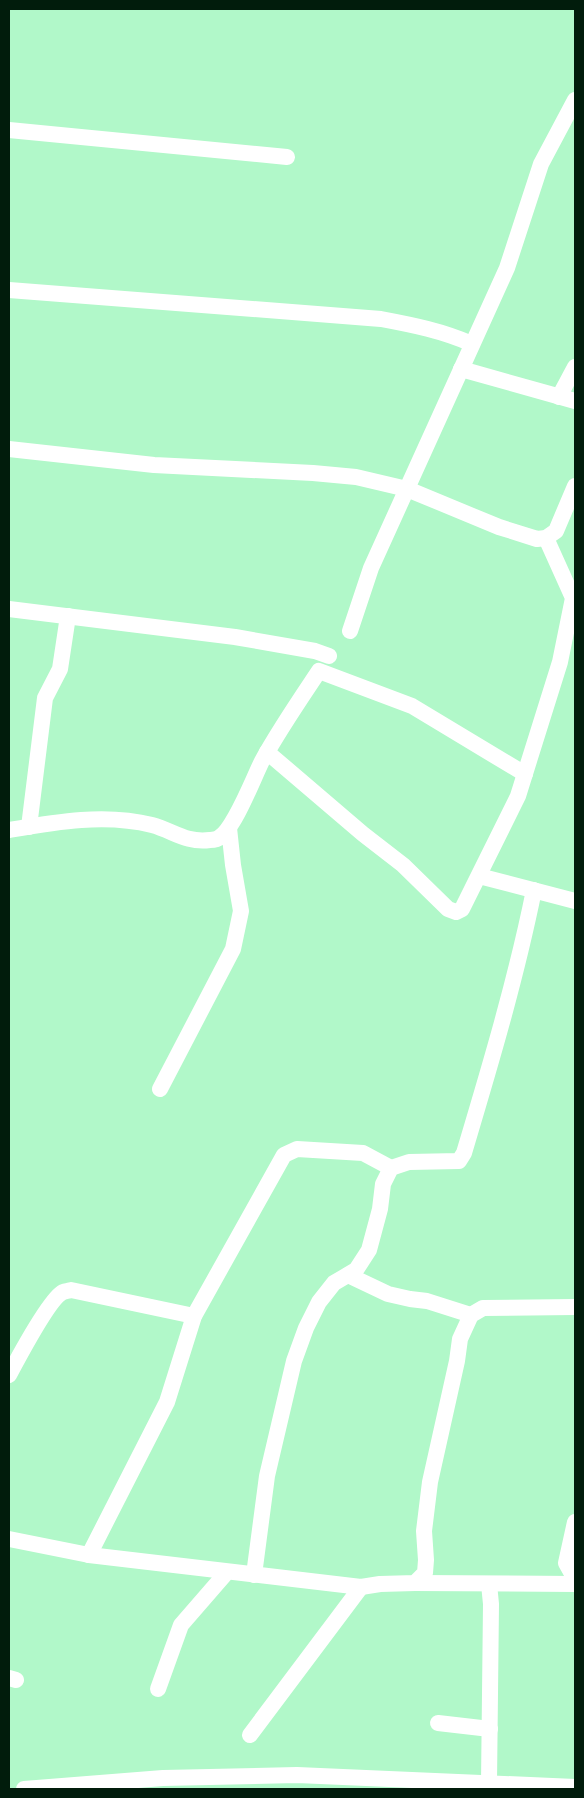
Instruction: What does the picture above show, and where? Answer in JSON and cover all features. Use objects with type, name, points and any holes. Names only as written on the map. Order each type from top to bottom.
[{"type":"street","points":[[350,631],[371,568],[507,268],[541,164],[575,100]]},
{"type":"street","points":[[9,130],[287,157]]},
{"type":"street","points":[[9,290],[382,320],[452,335],[472,344]]},
{"type":"street","points":[[559,397],[575,367]]},
{"type":"street","points":[[461,369],[575,401]]},
{"type":"street","points":[[9,449],[154,465],[356,477],[407,489],[499,527],[537,539],[546,538],[556,531],[575,486]]},
{"type":"street","points":[[268,752],[363,834],[403,865],[434,897],[451,911],[456,912],[462,909],[518,796],[560,662],[574,597],[546,538]]},
{"type":"street","points":[[9,609],[235,637],[315,651],[329,656]]},
{"type":"street","points":[[29,827],[45,698],[60,669],[68,616]]},
{"type":"street","points":[[9,830],[61,822],[115,818],[153,826],[196,842],[219,839],[229,828],[268,752],[296,705],[320,672],[412,706],[525,774]]},
{"type":"street","points":[[160,1089],[233,949],[241,911],[229,828]]},
{"type":"street","points":[[479,876],[575,901]]},
{"type":"street","points":[[254,1575],[267,1476],[294,1361],[306,1328],[318,1302],[334,1283],[356,1270],[369,1250],[380,1209],[383,1184],[392,1168],[409,1162],[459,1161],[464,1153],[500,1031],[523,943],[534,890]]},
{"type":"street","points":[[89,1555],[167,1402],[194,1316],[284,1155],[297,1149],[363,1153],[392,1168]]},
{"type":"street","points":[[348,1275],[388,1294],[410,1300],[427,1301],[471,1315]]},
{"type":"street","points":[[9,1376],[25,1344],[62,1292],[71,1290],[194,1316]]},
{"type":"street","points":[[415,1584],[424,1573],[426,1560],[424,1531],[430,1482],[457,1361],[460,1339],[471,1315],[483,1308],[575,1307]]},
{"type":"street","points":[[575,1522],[566,1563],[575,1579]]},
{"type":"street","points":[[9,1539],[89,1555],[361,1587],[380,1584],[575,1584]]},
{"type":"street","points":[[158,1689],[181,1625],[227,1572]]},
{"type":"street","points":[[489,1584],[491,1604],[489,1783]]},
{"type":"street","points":[[250,1736],[361,1587]]},
{"type":"street","points":[[438,1723],[490,1729]]},
{"type":"street","points":[[24,1789],[296,1782],[428,1785],[489,1783],[575,1787]]}]
